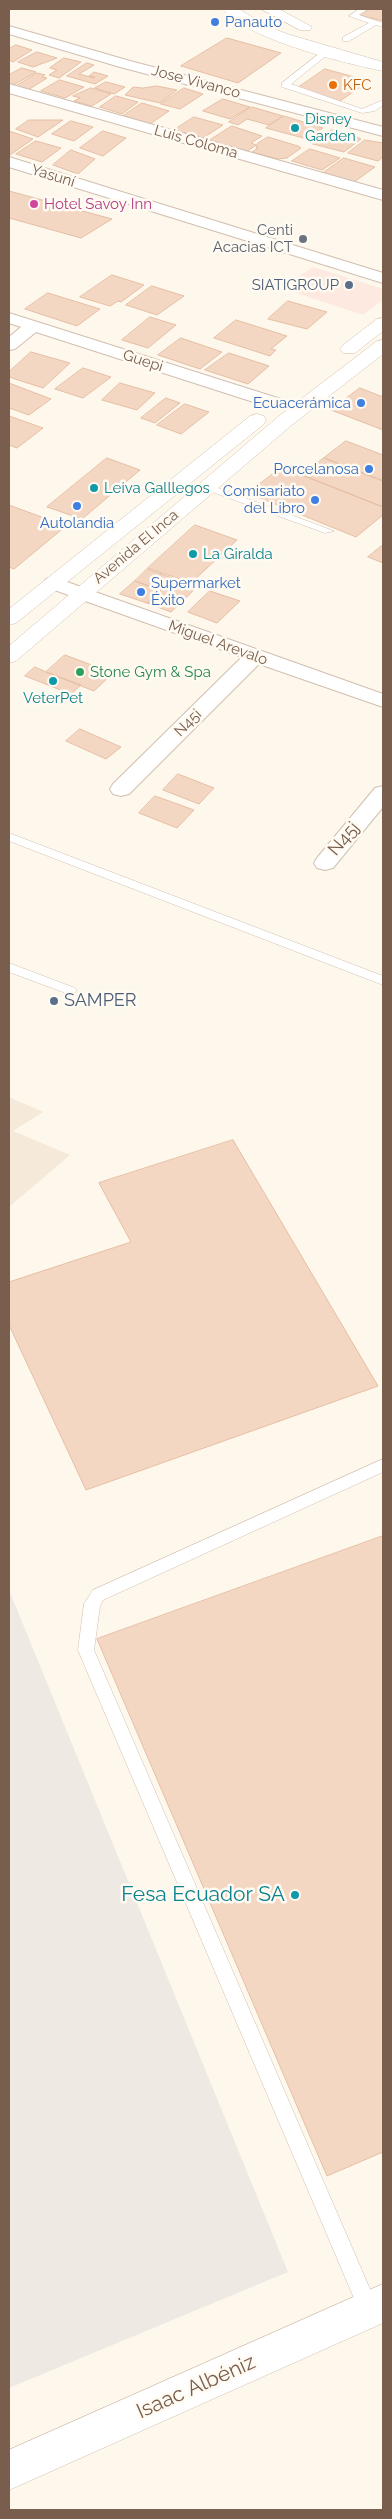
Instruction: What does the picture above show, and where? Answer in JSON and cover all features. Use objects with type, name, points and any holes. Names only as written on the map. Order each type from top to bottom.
[{"type":"main road","points":[[230,9],[264,29],[383,67]]},
{"type":"main road","points":[[268,9],[298,25],[365,44]]},
{"type":"main road","name":"Avenida El Inca","points":[[9,619],[278,404],[383,323]]},
{"type":"main road","name":"Avenida El Inca","points":[[9,657],[80,594],[286,420],[383,345]]},
{"type":"main road","name":"Isaac Albéniz","points":[[9,2470],[376,2307]]},
{"type":"street","name":"Jose Vivanco","points":[[9,30],[125,64],[383,132]]},
{"type":"street","name":"Luis Coloma","points":[[9,88],[383,195]]},
{"type":"street","name":"Yasuní","points":[[9,162],[383,278]]},
{"type":"street","name":"Guepi","points":[[9,318],[278,404]]},
{"type":"street","points":[[9,345],[34,326]]},
{"type":"street","name":"Miguel Arevalo","points":[[53,584],[383,701]]},
{"type":"street","name":"N45i","points":[[121,789],[255,656]]},
{"type":"street","name":"N45j","points":[[325,863],[383,793]]},
{"type":"lane","points":[[364,9],[353,16],[383,25]]},
{"type":"lane","points":[[346,39],[374,23]]},
{"type":"lane","points":[[328,51],[285,85],[362,111],[372,109],[383,102]]},
{"type":"lane","points":[[207,487],[329,531]]},
{"type":"lane","points":[[9,837],[383,981]]},
{"type":"lane","points":[[9,967],[71,991]]},
{"type":"lane","points":[[376,2307],[86,1650],[92,1604],[98,1595],[383,1465]]},
{"type":"shaded area","points":[[313,267],[383,289],[383,300],[363,315],[281,288]]},
{"type":"shaded area","points":[[9,1097],[43,1112],[13,1131],[70,1155],[9,1207]]},
{"type":"shaded area","points":[[9,1590],[288,2272],[9,2388]]},
{"type":"building","points":[[370,9],[383,9],[383,21],[359,15]]},
{"type":"building","points":[[227,38],[281,53],[238,83],[181,66]]},
{"type":"building","points":[[16,45],[32,50],[13,62],[9,60],[9,49]]},
{"type":"building","points":[[37,52],[57,58],[33,67],[18,62]]},
{"type":"building","points":[[64,58],[81,62],[59,78],[49,75],[57,70],[50,68]]},
{"type":"building","points":[[87,63],[94,65],[79,74],[94,78],[89,76],[94,72],[108,76],[95,84],[67,76]]},
{"type":"building","points":[[22,68],[36,72],[12,86],[9,85],[9,75]]},
{"type":"building","name":"KFC","points":[[325,69],[369,81],[340,101],[296,89]]},
{"type":"building","points":[[37,73],[45,75],[42,77],[47,78],[28,90],[15,87]]},
{"type":"building","points":[[60,80],[84,87],[65,98],[41,91]]},
{"type":"building","points":[[106,82],[125,87],[114,94],[95,88]]},
{"type":"building","points":[[157,86],[177,90],[160,103],[125,95],[133,87]]},
{"type":"building","points":[[91,88],[111,94],[92,106],[74,101],[80,98],[73,96]]},
{"type":"building","points":[[184,88],[203,94],[180,109],[161,104]]},
{"type":"building","points":[[116,96],[138,102],[122,114],[100,107]]},
{"type":"building","points":[[223,99],[250,107],[230,119],[203,111]]},
{"type":"building","points":[[142,103],[169,111],[150,124],[123,116]]},
{"type":"building","points":[[252,107],[283,116],[269,125],[247,119],[238,125],[229,122]]},
{"type":"building","name":"Disney Garden","points":[[284,116],[323,128],[307,139],[266,128]]},
{"type":"building","points":[[194,117],[223,125],[203,138],[174,130]]},
{"type":"building","points":[[29,120],[63,120],[38,137],[16,129]]},
{"type":"building","points":[[71,121],[93,127],[74,141],[52,134]]},
{"type":"building","points":[[232,126],[262,136],[251,143],[256,145],[246,152],[210,140]]},
{"type":"building","points":[[332,130],[357,136],[361,139],[344,152],[313,144]]},
{"type":"building","points":[[9,131],[33,139],[10,155]]},
{"type":"building","points":[[103,131],[126,138],[103,156],[80,148]]},
{"type":"building","points":[[268,137],[301,148],[287,158],[278,159],[252,152],[258,148],[256,148],[257,144]]},
{"type":"building","points":[[365,140],[383,143],[383,157],[378,161],[348,153]]},
{"type":"building","points":[[36,141],[61,148],[42,162],[16,154]]},
{"type":"building","points":[[310,149],[340,158],[322,170],[292,161]]},
{"type":"building","points":[[71,150],[95,159],[78,174],[53,165]]},
{"type":"building","points":[[344,158],[375,167],[354,182],[323,173]]},
{"type":"building","name":"Hotel Savoy Inn","points":[[9,191],[112,219],[81,238],[9,218]]},
{"type":"building","points":[[112,275],[144,285],[121,302],[118,301],[110,306],[80,297]]},
{"type":"building","points":[[152,286],[184,296],[157,315],[126,305]]},
{"type":"building","points":[[48,293],[100,309],[77,326],[25,309]]},
{"type":"building","points":[[288,301],[327,312],[307,329],[268,319]]},
{"type":"building","points":[[150,317],[176,325],[148,348],[122,340]]},
{"type":"building","points":[[236,320],[287,336],[271,349],[276,350],[270,356],[214,338]]},
{"type":"building","points":[[181,338],[222,352],[200,369],[158,355]]},
{"type":"building","points":[[31,352],[70,363],[43,388],[9,377],[9,372]]},
{"type":"building","points":[[229,353],[269,366],[248,384],[205,370]]},
{"type":"building","points":[[83,368],[111,377],[83,398],[55,389]]},
{"type":"building","points":[[9,383],[51,399],[29,415],[9,408]]},
{"type":"building","points":[[120,383],[155,393],[137,410],[102,400]]},
{"type":"building","name":"Ecuacerámica","points":[[360,388],[383,397],[383,430],[331,410]]},
{"type":"building","points":[[166,398],[180,403],[155,423],[141,418]]},
{"type":"building","points":[[185,404],[209,412],[181,434],[157,425]]},
{"type":"building","points":[[9,416],[43,428],[17,448],[9,445]]},
{"type":"building","name":"Porcelanosa","points":[[346,441],[383,455],[383,481],[324,458]]},
{"type":"building","name":"Leiva Galllegos","points":[[107,458],[140,470],[82,519],[47,507]]},
{"type":"building","points":[[324,458],[383,481],[383,507],[302,475]]},
{"type":"building","name":"Comisariato del Libro","points":[[282,467],[383,507],[383,515],[356,537],[248,493]]},
{"type":"building","points":[[9,505],[66,526],[14,569],[9,567]]},
{"type":"building","name":"La Giralda","points":[[195,525],[237,540],[191,583],[148,568]]},
{"type":"building","points":[[383,545],[383,563],[368,557]]},
{"type":"building","points":[[147,569],[161,574],[149,586],[135,581]]},
{"type":"building","points":[[161,574],[197,587],[171,612],[147,603],[161,590],[149,586]]},
{"type":"building","name":"Supermarket Éxito","points":[[135,581],[161,590],[147,603],[120,594]]},
{"type":"building","points":[[210,591],[240,601],[217,623],[188,612]]},
{"type":"building","name":"Stone Gym & Spa","points":[[65,655],[113,673],[94,691],[46,672]]},
{"type":"building","name":"VeterPet","points":[[35,667],[81,685],[71,694],[25,676]]},
{"type":"building","points":[[80,729],[121,747],[106,759],[66,741]]},
{"type":"building","points":[[178,774],[214,788],[199,804],[163,790]]},
{"type":"building","points":[[155,796],[194,810],[177,828],[139,813]]},
{"type":"building","points":[[233,1140],[378,1386],[86,1490],[9,1325],[9,1282],[131,1242],[99,1183]]},
{"type":"building","name":"Fesa Ecuador SA","points":[[383,1536],[383,2152],[327,2176],[97,1639]]},
{"type":"place","name":"Panauto","points":[[215,22]]},
{"type":"place","name":"KFC","points":[[333,85]]},
{"type":"place","name":"Disney Garden","points":[[295,128]]},
{"type":"place","name":"Hotel Savoy Inn","points":[[34,204]]},
{"type":"place","name":"Centi Acacias ICT","points":[[303,239]]},
{"type":"place","name":"SIATIGROUP","points":[[349,285]]},
{"type":"place","name":"Ecuacerámica","points":[[361,403]]},
{"type":"place","name":"Porcelanosa","points":[[369,469]]},
{"type":"place","name":"Leiva Galllegos","points":[[94,488]]},
{"type":"place","name":"Comisariato del Libro","points":[[315,500]]},
{"type":"place","name":"Autolandia","points":[[77,506]]},
{"type":"place","name":"La Giralda","points":[[193,554]]},
{"type":"place","name":"Supermarket Éxito","points":[[141,592]]},
{"type":"place","name":"Stone Gym & Spa","points":[[80,672]]},
{"type":"place","name":"VeterPet","points":[[53,681]]},
{"type":"place","name":"SAMPER","points":[[54,1001]]},
{"type":"place","name":"Fesa Ecuador SA","points":[[295,1895]]}]
